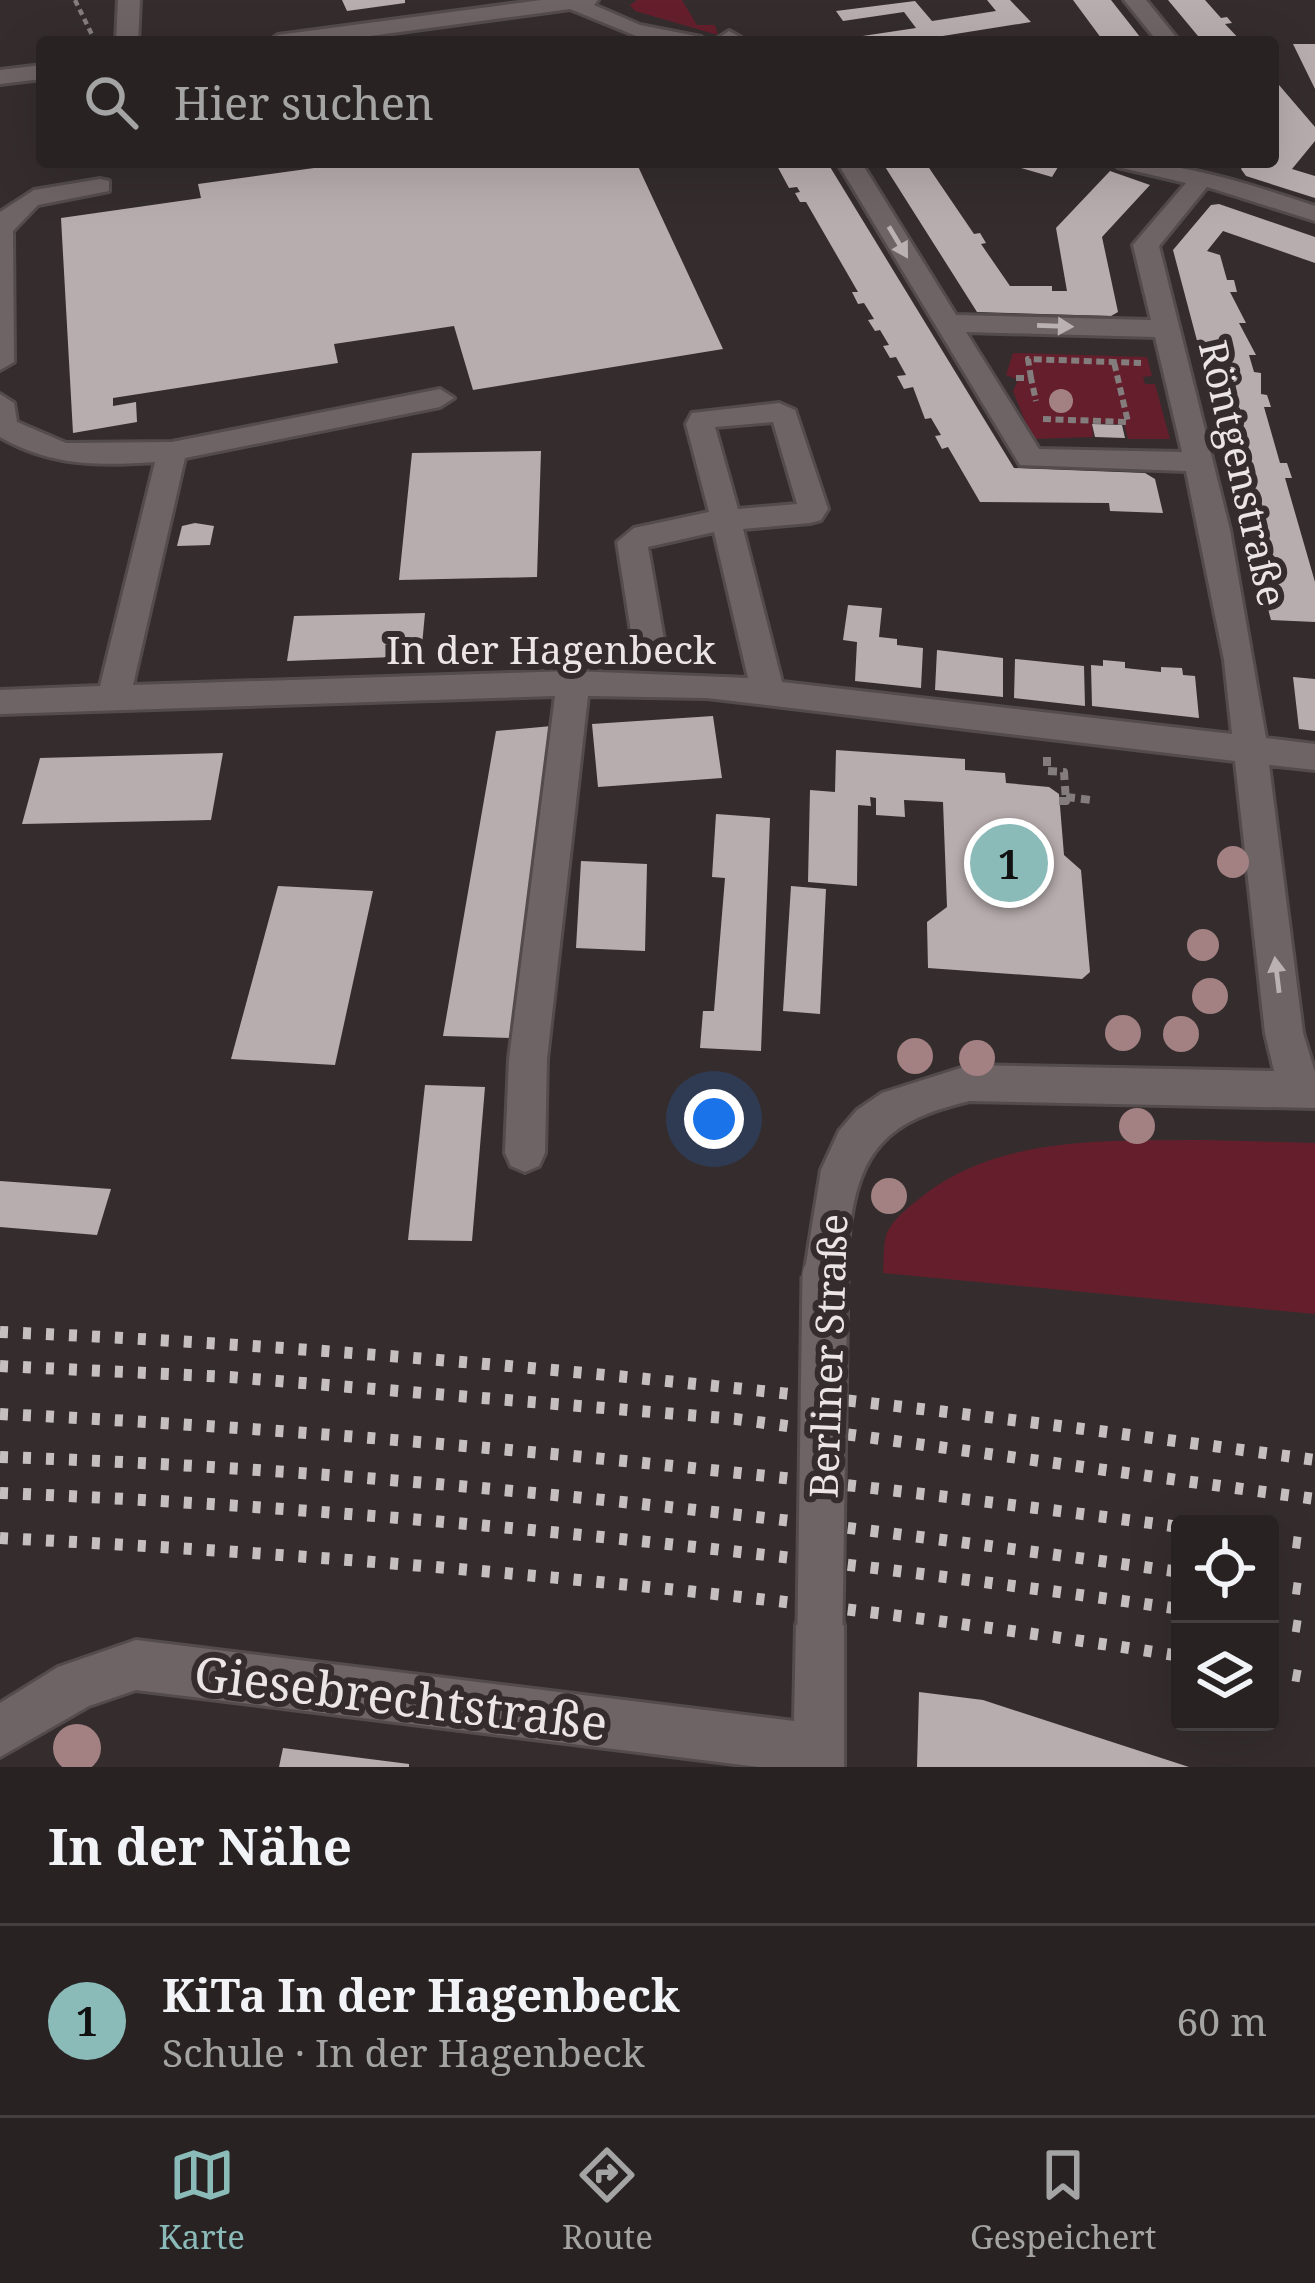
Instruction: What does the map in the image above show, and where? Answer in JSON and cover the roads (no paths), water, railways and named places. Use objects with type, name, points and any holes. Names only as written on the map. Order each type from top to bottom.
[{"type":"street","points":[[127,36],[129,0]]},
{"type":"street","points":[[1135,0],[1164,36]]},
{"type":"street","points":[[324,36],[582,2],[615,26],[646,36]]},
{"type":"street","points":[[0,77],[36,73]]},
{"type":"street","points":[[853,168],[1030,458],[1195,462]]},
{"type":"street","points":[[1149,168],[1229,185],[1315,214]]},
{"type":"street","name":"Röntgenstraße","points":[[1200,181],[1147,245],[1195,462],[1215,530],[1252,750],[1284,1034],[1307,1090]]},
{"type":"street","points":[[0,362],[1,231],[10,211],[28,197],[100,186]]},
{"type":"street","points":[[946,323],[1165,329]]},
{"type":"street","points":[[0,403],[4,427],[40,450],[80,456],[172,451],[440,398]]},
{"type":"street","points":[[650,651],[632,542],[643,532],[726,523],[813,509],[779,412],[702,419],[726,523],[768,694]]},
{"type":"street","points":[[114,698],[172,451]]},
{"type":"street","points":[[525,1153],[528,1059],[573,683]]},
{"type":"street","name":"In der Hagenbeck","points":[[0,702],[573,683],[706,686],[1315,757]]},
{"type":"street","name":"Berliner Straße","points":[[818,1758],[828,1207],[850,1149],[899,1101],[970,1083],[1307,1090]]},
{"type":"street","name":"Giesebrechtstraße","points":[[0,1732],[76,1685],[136,1665],[818,1758]]},
{"type":"railway","points":[[0,1332],[330,1351],[659,1380],[1315,1460]]},
{"type":"railway","points":[[0,1366],[230,1377],[736,1419],[1315,1499]]},
{"type":"railway","points":[[0,1414],[296,1432],[591,1458],[1171,1526]]},
{"type":"railway","points":[[0,1457],[296,1473],[592,1499],[1171,1571]]},
{"type":"railway","points":[[0,1493],[296,1510],[592,1536],[1171,1608]]},
{"type":"railway","points":[[0,1538],[592,1581],[886,1614],[1171,1655]]},
{"type":"railway","points":[[1279,1540],[1315,1545]]},
{"type":"railway","points":[[1279,1586],[1315,1591]]},
{"type":"railway","points":[[1276,1623],[1315,1629]]},
{"type":"railway","points":[[1279,1673],[1315,1679]]},
{"type":"place","name":"KiTa In der Hagenbeck","points":[[1009,863]]}]
